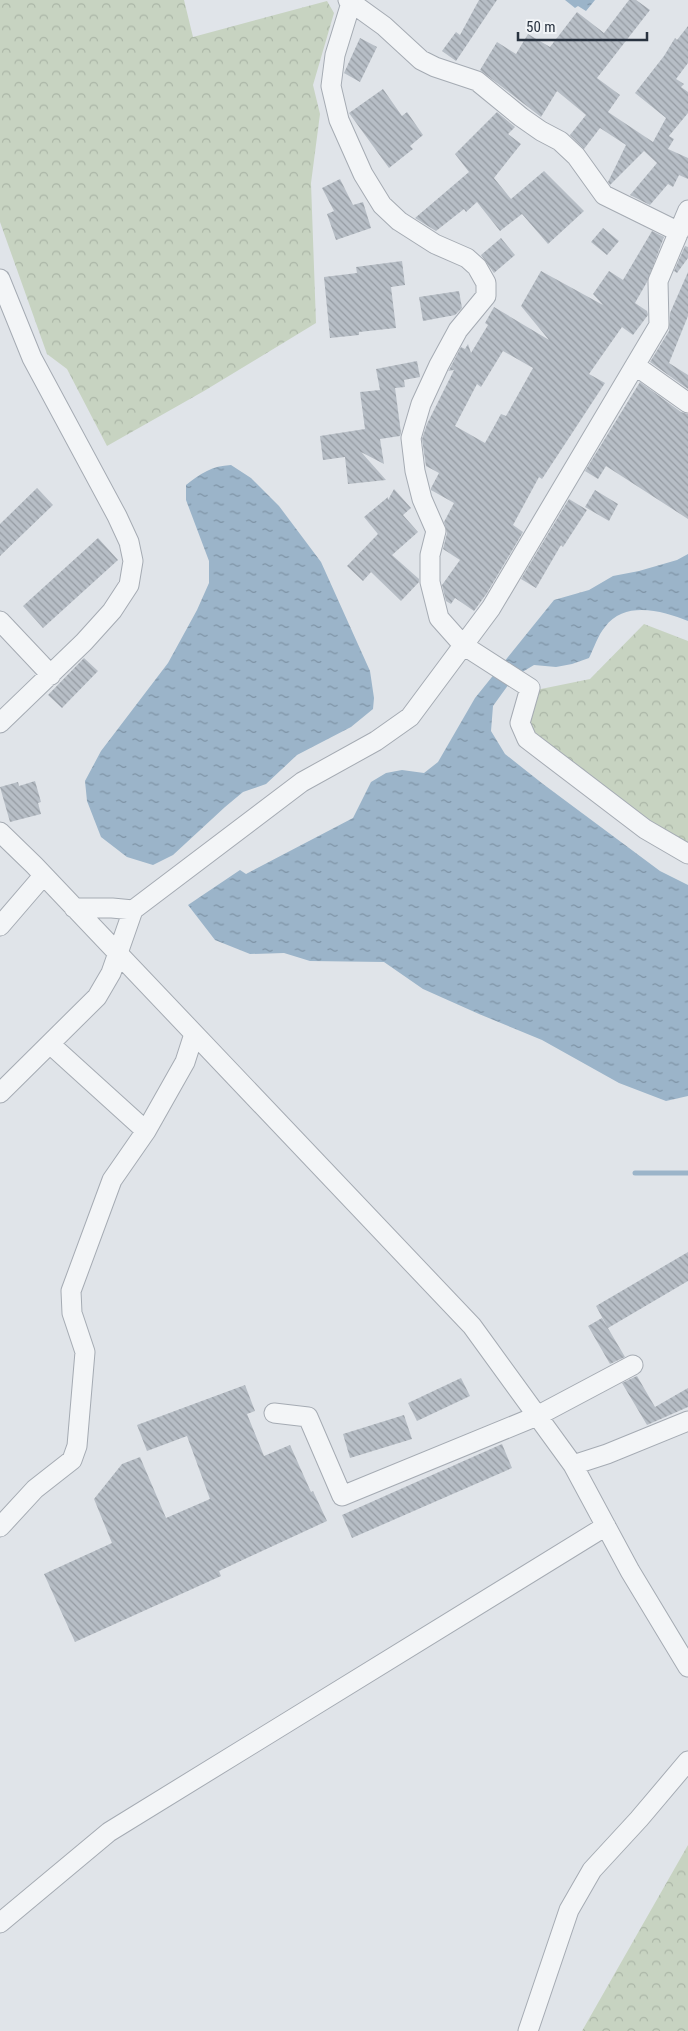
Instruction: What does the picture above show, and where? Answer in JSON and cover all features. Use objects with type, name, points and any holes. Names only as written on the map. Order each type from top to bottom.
[{"type":"street","points":[[679,232],[604,195],[576,156],[560,141],[521,117],[477,81],[421,60],[384,26],[349,1],[335,55],[331,86],[339,120],[363,174],[382,205],[399,221],[435,244],[467,258],[477,267],[486,283],[486,296],[458,330],[439,365],[421,404],[411,438],[417,481],[422,499],[436,531],[430,555],[430,582],[439,618],[463,645],[530,688],[520,723],[527,739],[645,829],[688,854]]},
{"type":"street","points":[[0,1093],[97,997],[111,973],[116,953],[133,910],[302,782],[376,741],[410,717],[491,608],[659,325],[658,281],[688,210]]},
{"type":"street","points":[[0,279],[32,358],[117,516],[129,542],[133,561],[129,585],[112,611],[0,723]]},
{"type":"street","points":[[636,366],[688,403]]},
{"type":"street","points":[[0,621],[50,675]]},
{"type":"street","points":[[0,832],[472,1326],[573,1465],[630,1571],[688,1667]]},
{"type":"street","points":[[0,926],[43,876]]},
{"type":"street","points":[[74,908],[133,910]]},
{"type":"street","points":[[0,1527],[35,1489],[72,1460],[77,1446],[85,1352],[72,1313],[71,1291],[112,1180],[146,1131],[185,1062],[194,1034]]},
{"type":"street","points":[[50,1044],[146,1131]]},
{"type":"street","points":[[274,1413],[308,1417],[342,1496],[538,1416],[632,1365]]},
{"type":"street","points":[[573,1465],[607,1454],[688,1421]]},
{"type":"street","points":[[0,1923],[109,1832],[606,1526]]},
{"type":"street","points":[[528,2031],[569,1910],[592,1870],[640,1819],[688,1761]]},
{"type":"green space","points":[[0,0],[184,0],[193,37],[327,1],[334,13],[313,85],[320,114],[311,183],[316,323],[204,391],[107,446],[67,369],[47,354],[0,222]]},
{"type":"green space","points":[[644,624],[688,641],[688,847],[533,737],[527,722],[536,690],[590,679]]},
{"type":"green space","points":[[688,1845],[688,2031],[582,2031]]},
{"type":"water","points":[[565,0],[595,0],[586,11],[578,6],[575,8]]},
{"type":"water","points":[[231,465],[251,478],[279,506],[321,562],[370,671],[374,698],[373,709],[351,727],[297,755],[266,784],[243,792],[173,855],[153,865],[127,857],[101,837],[87,801],[85,781],[101,751],[168,663],[197,610],[209,583],[209,561],[186,500],[186,485],[207,471]]},
{"type":"water","points":[[688,554],[688,621],[656,611],[645,610],[623,613],[605,627],[589,658],[556,667],[534,665],[514,677],[493,706],[491,731],[505,754],[543,784],[660,871],[688,885],[688,1096],[666,1101],[619,1083],[542,1040],[423,989],[384,962],[310,961],[284,953],[250,954],[215,940],[188,905],[240,870],[246,874],[353,818],[371,782],[386,773],[402,770],[424,773],[438,762],[475,698],[554,600],[589,590],[613,576],[677,560]]},
{"type":"building","points":[[479,0],[497,0],[456,61],[442,51],[456,32],[460,35]]},
{"type":"building","points":[[629,0],[636,0],[650,10],[597,78],[620,95],[608,112],[653,142],[666,118],[635,93],[664,56],[675,38],[677,40],[688,26],[688,63],[676,79],[684,84],[681,87],[688,92],[688,113],[669,136],[674,139],[668,149],[688,158],[688,179],[679,175],[673,187],[668,184],[650,205],[630,195],[657,163],[644,151],[610,185],[608,182],[626,145],[600,128],[584,149],[570,135],[586,115],[557,91],[541,117],[480,70],[497,42],[516,54],[528,34],[550,47],[577,12],[604,33]]},
{"type":"building","points":[[360,38],[377,47],[360,82],[344,73]]},
{"type":"building","points":[[383,89],[402,116],[407,112],[423,135],[410,146],[413,149],[389,168],[349,113]]},
{"type":"building","points":[[497,112],[515,127],[508,134],[521,144],[494,178],[511,199],[544,171],[584,211],[548,244],[522,214],[500,231],[477,202],[466,212],[464,209],[436,231],[415,218],[469,172],[455,154]]},
{"type":"building","points":[[340,179],[353,205],[363,202],[371,228],[336,240],[327,214],[334,211],[322,188]]},
{"type":"building","points":[[603,228],[619,241],[607,255],[591,242]]},
{"type":"building","points":[[652,231],[664,237],[647,282],[635,303],[647,311],[648,315],[633,335],[622,327],[589,374],[605,383],[542,479],[539,477],[513,525],[523,532],[487,593],[474,611],[455,598],[451,604],[446,601],[442,585],[460,560],[443,549],[447,533],[444,522],[454,503],[431,490],[439,473],[426,466],[422,439],[427,424],[454,370],[448,371],[461,347],[465,349],[468,344],[471,353],[488,325],[485,323],[494,307],[549,340],[521,306],[541,271],[603,305],[593,294],[609,271],[623,280]],"holes":[[[503,351],[533,368],[506,416],[501,414],[485,443],[455,426],[477,384],[481,387]]]},
{"type":"building","points":[[501,238],[515,255],[494,273],[481,255]]},
{"type":"building","points":[[685,246],[688,247],[688,258],[677,273],[674,271]]},
{"type":"building","points":[[402,261],[405,285],[391,287],[396,328],[359,332],[359,335],[330,338],[324,277],[357,273],[356,267]]},
{"type":"building","points":[[688,272],[688,316],[669,363],[688,375],[688,389],[650,362],[669,331],[670,313]]},
{"type":"building","points":[[459,291],[462,308],[455,315],[423,321],[419,297]]},
{"type":"building","points":[[417,361],[420,377],[404,380],[405,387],[395,388],[401,433],[400,436],[380,439],[384,464],[361,452],[386,480],[348,484],[345,457],[323,460],[320,436],[365,429],[360,392],[380,390],[376,369]]},
{"type":"building","points":[[640,382],[681,412],[688,414],[688,519],[606,466],[598,479],[585,471]]},
{"type":"building","points":[[37,488],[53,505],[0,556],[0,524]]},
{"type":"building","points":[[394,489],[411,508],[403,515],[418,532],[392,555],[419,579],[419,582],[401,601],[371,572],[363,581],[347,566],[378,534],[364,517],[388,497],[388,500]]},
{"type":"building","points":[[595,490],[618,504],[609,521],[585,507]]},
{"type":"building","points":[[569,499],[587,510],[563,547],[561,545],[536,588],[521,579]]},
{"type":"building","points":[[98,538],[118,560],[43,628],[23,606]]},
{"type":"building","points":[[84,658],[98,671],[62,708],[48,695]]},
{"type":"building","points":[[35,781],[41,802],[38,803],[41,814],[10,822],[0,787],[18,782],[19,786]]},
{"type":"building","points":[[688,1252],[688,1281],[608,1328],[596,1306]]},
{"type":"building","points":[[602,1318],[625,1357],[610,1364],[588,1326]]},
{"type":"building","points":[[637,1376],[655,1407],[688,1388],[688,1407],[647,1425],[622,1383]]},
{"type":"building","points":[[461,1378],[470,1396],[417,1421],[408,1403]]},
{"type":"building","points":[[245,1385],[255,1411],[247,1414],[264,1456],[290,1445],[311,1492],[313,1491],[327,1521],[219,1571],[221,1576],[75,1642],[44,1574],[112,1543],[94,1499],[122,1464],[140,1457],[166,1518],[210,1499],[187,1436],[147,1451],[137,1425]]},
{"type":"building","points":[[404,1415],[412,1439],[350,1458],[343,1434]]},
{"type":"building","points":[[502,1444],[512,1468],[352,1538],[342,1515]]},
{"type":"waterway","points":[[635,1173],[688,1173]]}]
